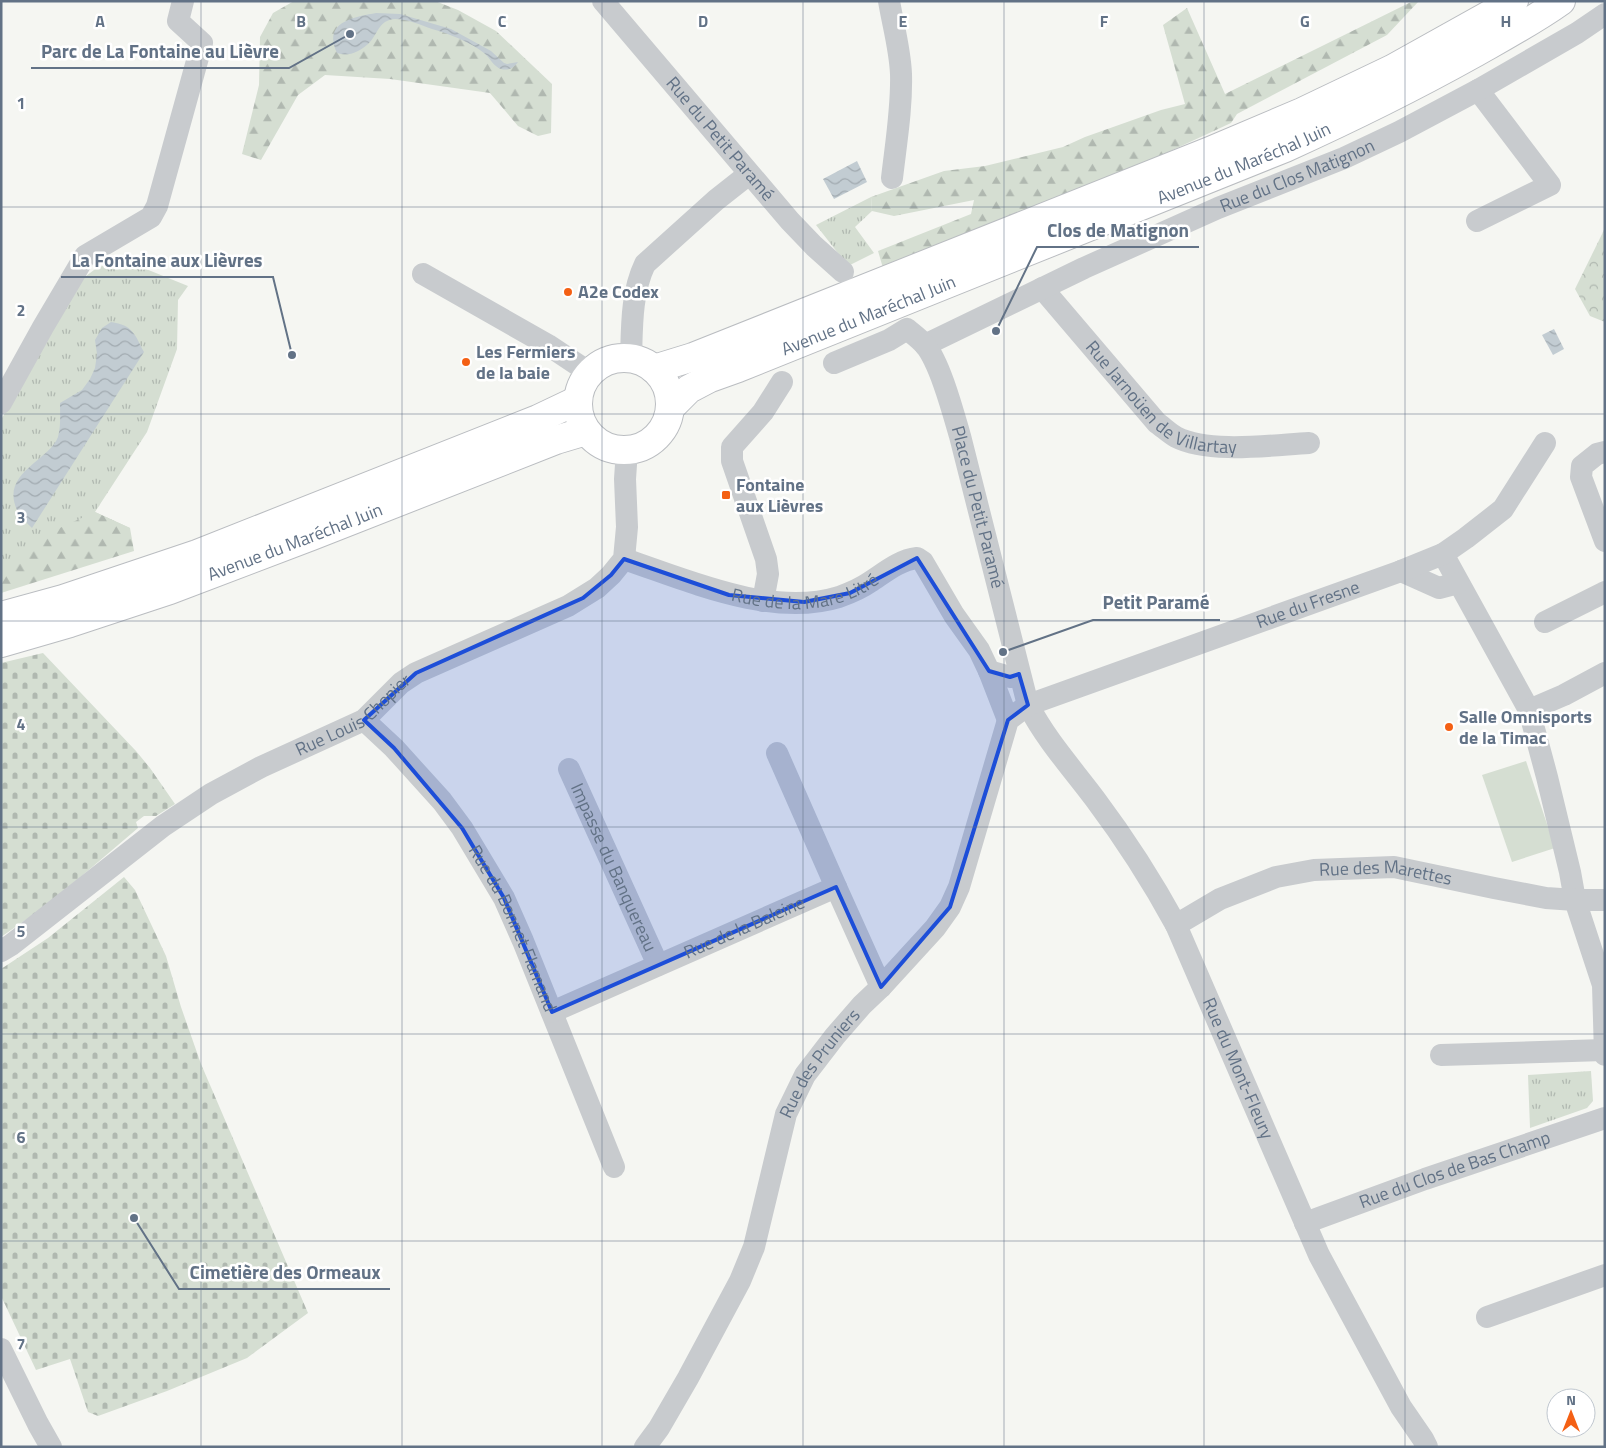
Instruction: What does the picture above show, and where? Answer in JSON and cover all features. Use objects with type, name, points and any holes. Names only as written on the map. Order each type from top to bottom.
[{"type":"main road","name":"Avenue du Maréchal Juin","points":[[642,364],[693,357],[1210,151],[1302,112],[1392,68],[1514,1]]},
{"type":"main road","name":"Avenue du Maréchal Juin","points":[[670,408],[689,389],[710,378],[1285,148],[1344,121],[1433,76],[1512,32],[1562,1]]},
{"type":"main road","points":[[622,358],[642,364],[661,377],[667,386],[670,408],[664,428],[657,437],[643,446],[627,450],[615,450],[604,446],[594,440],[581,422],[578,400],[582,386],[590,373],[605,362],[622,358]]},
{"type":"main road","name":"Avenue du Maréchal Juin","points":[[1,616],[63,599],[197,554],[538,420],[578,400]]},
{"type":"main road","name":"Avenue du Maréchal Juin","points":[[1,643],[70,623],[170,590],[321,533],[556,440],[586,431]]},
{"type":"street","points":[[1,402],[85,256],[151,217],[157,206],[202,43],[178,21],[183,1]]},
{"type":"street","name":"Rue du Petit Paramé","points":[[603,1],[749,174],[814,246],[843,272]]},
{"type":"street","points":[[889,1],[898,43],[901,75],[892,178]]},
{"type":"street","name":"Rue du Clos Matignon","points":[[925,345],[1042,288],[1218,208],[1344,158],[1399,132],[1478,90],[1577,33],[1605,14]]},
{"type":"street","points":[[1477,221],[1550,185],[1478,90]]},
{"type":"street","points":[[642,364],[632,320],[638,277],[645,264],[716,200],[749,174]]},
{"type":"street","points":[[423,274],[553,348],[590,373]]},
{"type":"street","name":"Rue Jarnoüen de Villartay","points":[[1042,288],[1157,423],[1175,436],[1196,444],[1222,447],[1309,443]]},
{"type":"street","points":[[834,363],[889,340],[907,329],[925,345]]},
{"type":"street","name":"Place du Petit Paramé","points":[[925,345],[933,358],[960,436],[1028,705]]},
{"type":"street","points":[[763,601],[768,574],[766,559],[732,460],[732,447],[763,412],[782,382]]},
{"type":"street","name":"Rue du Fresne","points":[[1028,705],[1401,571],[1443,554],[1503,509],[1544,443]]},
{"type":"street","points":[[624,558],[627,527],[625,479],[627,450]]},
{"type":"street","points":[[1605,452],[1597,454],[1582,466],[1581,477],[1605,541]]},
{"type":"street","points":[[1443,554],[1529,710],[1570,872],[1575,900],[1604,985],[1605,1055]]},
{"type":"street","name":"Rue de la Mare Litré","points":[[624,558],[729,594],[763,601],[804,602],[834,598],[850,593],[909,558],[917,558],[923,562],[954,615],[979,650],[989,671]]},
{"type":"street","name":"Rue Louis Chopier","points":[[1,951],[163,826],[204,799],[261,767],[364,720],[401,683],[416,673],[583,598],[611,575],[624,558]]},
{"type":"street","points":[[1401,571],[1439,588],[1458,583]]},
{"type":"street","points":[[1546,622],[1605,592]]},
{"type":"street","points":[[989,671],[1010,677],[1019,674]]},
{"type":"street","points":[[989,671],[1008,720],[1028,705]]},
{"type":"street","points":[[1529,710],[1564,695],[1605,673]]},
{"type":"street","name":"Rue du Mont-Fleury","points":[[1028,705],[1036,721],[1060,755],[1095,798],[1138,858],[1176,925],[1319,1255],[1401,1407],[1427,1447]]},
{"type":"street","name":"Rue du Bonnet Flamand","points":[[364,720],[394,748],[442,801],[477,851],[504,898],[614,1167]]},
{"type":"street","name":"Rue des Pruniers","points":[[645,1447],[659,1428],[688,1378],[740,1281],[754,1247],[786,1114],[806,1075],[834,1036],[935,928],[950,907],[959,886],[1008,720]]},
{"type":"street","points":[[777,753],[881,987]]},
{"type":"street","name":"Impasse du Banquereau","points":[[569,769],[658,965]]},
{"type":"street","name":"Rue des Marettes","points":[[1176,925],[1220,899],[1276,877],[1314,870],[1394,867],[1546,898],[1605,900]]},
{"type":"street","name":"Rue de la Baleine","points":[[552,1012],[836,887]]},
{"type":"street","points":[[1441,1055],[1604,1050]]},
{"type":"street","name":"Rue du Clos de Bas Champ","points":[[1305,1223],[1425,1179],[1605,1118]]},
{"type":"street","points":[[1487,1317],[1605,1275]]},
{"type":"street","points":[[1,1349],[51,1447]]},
{"type":"highlighted area","points":[[917,558],[989,671],[1010,677],[1019,674],[1028,705],[1008,720],[950,907],[881,987],[836,887],[552,1012],[504,898],[462,828],[394,748],[364,720],[416,673],[583,598],[611,575],[624,559],[729,595],[804,602],[850,593]]},
{"type":"green space","points":[[294,1],[435,1],[458,10],[496,31],[552,84],[551,133],[538,136],[518,126],[490,93],[390,79],[325,75],[298,95],[261,160],[242,154],[259,85],[260,37],[273,13]]},
{"type":"green space","points":[[1413,1],[1419,1],[1387,35],[1237,114],[1231,123],[1097,185],[883,268],[878,251],[971,214],[974,200],[894,216],[872,211],[871,197],[944,171],[985,166],[1063,147],[1085,137],[1161,110],[1185,104],[1163,25],[1187,8],[1225,94]]},
{"type":"green space","points":[[871,197],[872,211],[855,227],[874,253],[848,266],[816,225]]},
{"type":"green space","points":[[1605,228],[1605,322],[1590,316],[1575,289]]},
{"type":"green space","points":[[109,265],[146,269],[188,286],[178,300],[177,349],[147,432],[95,512],[130,528],[1,593],[1,420],[82,279],[98,267]]},
{"type":"green space","points":[[95,512],[130,528],[134,551],[1,593],[1,566],[18,560],[55,530]]},
{"type":"green space","points":[[43,653],[136,751],[175,804],[156,816],[144,816],[136,822],[138,828],[50,903],[1,937],[1,663]]},
{"type":"green space","points":[[1526,761],[1555,848],[1512,862],[1482,775]]},
{"type":"green space","points":[[124,877],[135,890],[166,956],[201,1064],[308,1313],[247,1358],[167,1391],[98,1416],[88,1412],[70,1359],[36,1370],[1,1296],[1,969],[48,938]]},
{"type":"green space","points":[[1591,1071],[1593,1101],[1587,1108],[1530,1128],[1528,1075]]},
{"type":"water","points":[[376,13],[400,14],[451,29],[491,51],[504,63],[518,62],[511,68],[501,69],[472,45],[446,33],[414,22],[395,19],[385,22],[368,44],[361,49],[349,54],[337,53],[333,43],[337,28],[350,19]]},
{"type":"water","points":[[857,161],[867,182],[834,199],[823,179]]},
{"type":"water","points":[[111,322],[129,328],[144,352],[32,528],[17,510],[14,497],[15,486],[20,477],[53,446],[58,437],[60,403],[82,390],[90,379],[95,368],[97,354],[95,340],[102,328]]},
{"type":"water","points":[[1554,329],[1564,349],[1553,355],[1542,335]]},
{"type":"place","name":"Parc de La Fontaine au Lièvre","points":[[350,34]]},
{"type":"place","name":"A2e Codex","points":[[568,292]]},
{"type":"place","name":"Clos de Matignon","points":[[996,331]]},
{"type":"place","name":"La Fontaine aux Lièvres","points":[[292,355]]},
{"type":"place","name":"Les Fermiers de la baie","points":[[466,362]]},
{"type":"place","name":"Fontaine aux Lièvres","points":[[726,495]]},
{"type":"place","name":"Petit Paramé","points":[[1003,652]]},
{"type":"place","name":"Salle Omnisports de la Timac","points":[[1449,727]]},
{"type":"place","name":"Cimetière des Ormeaux","points":[[134,1218]]}]
